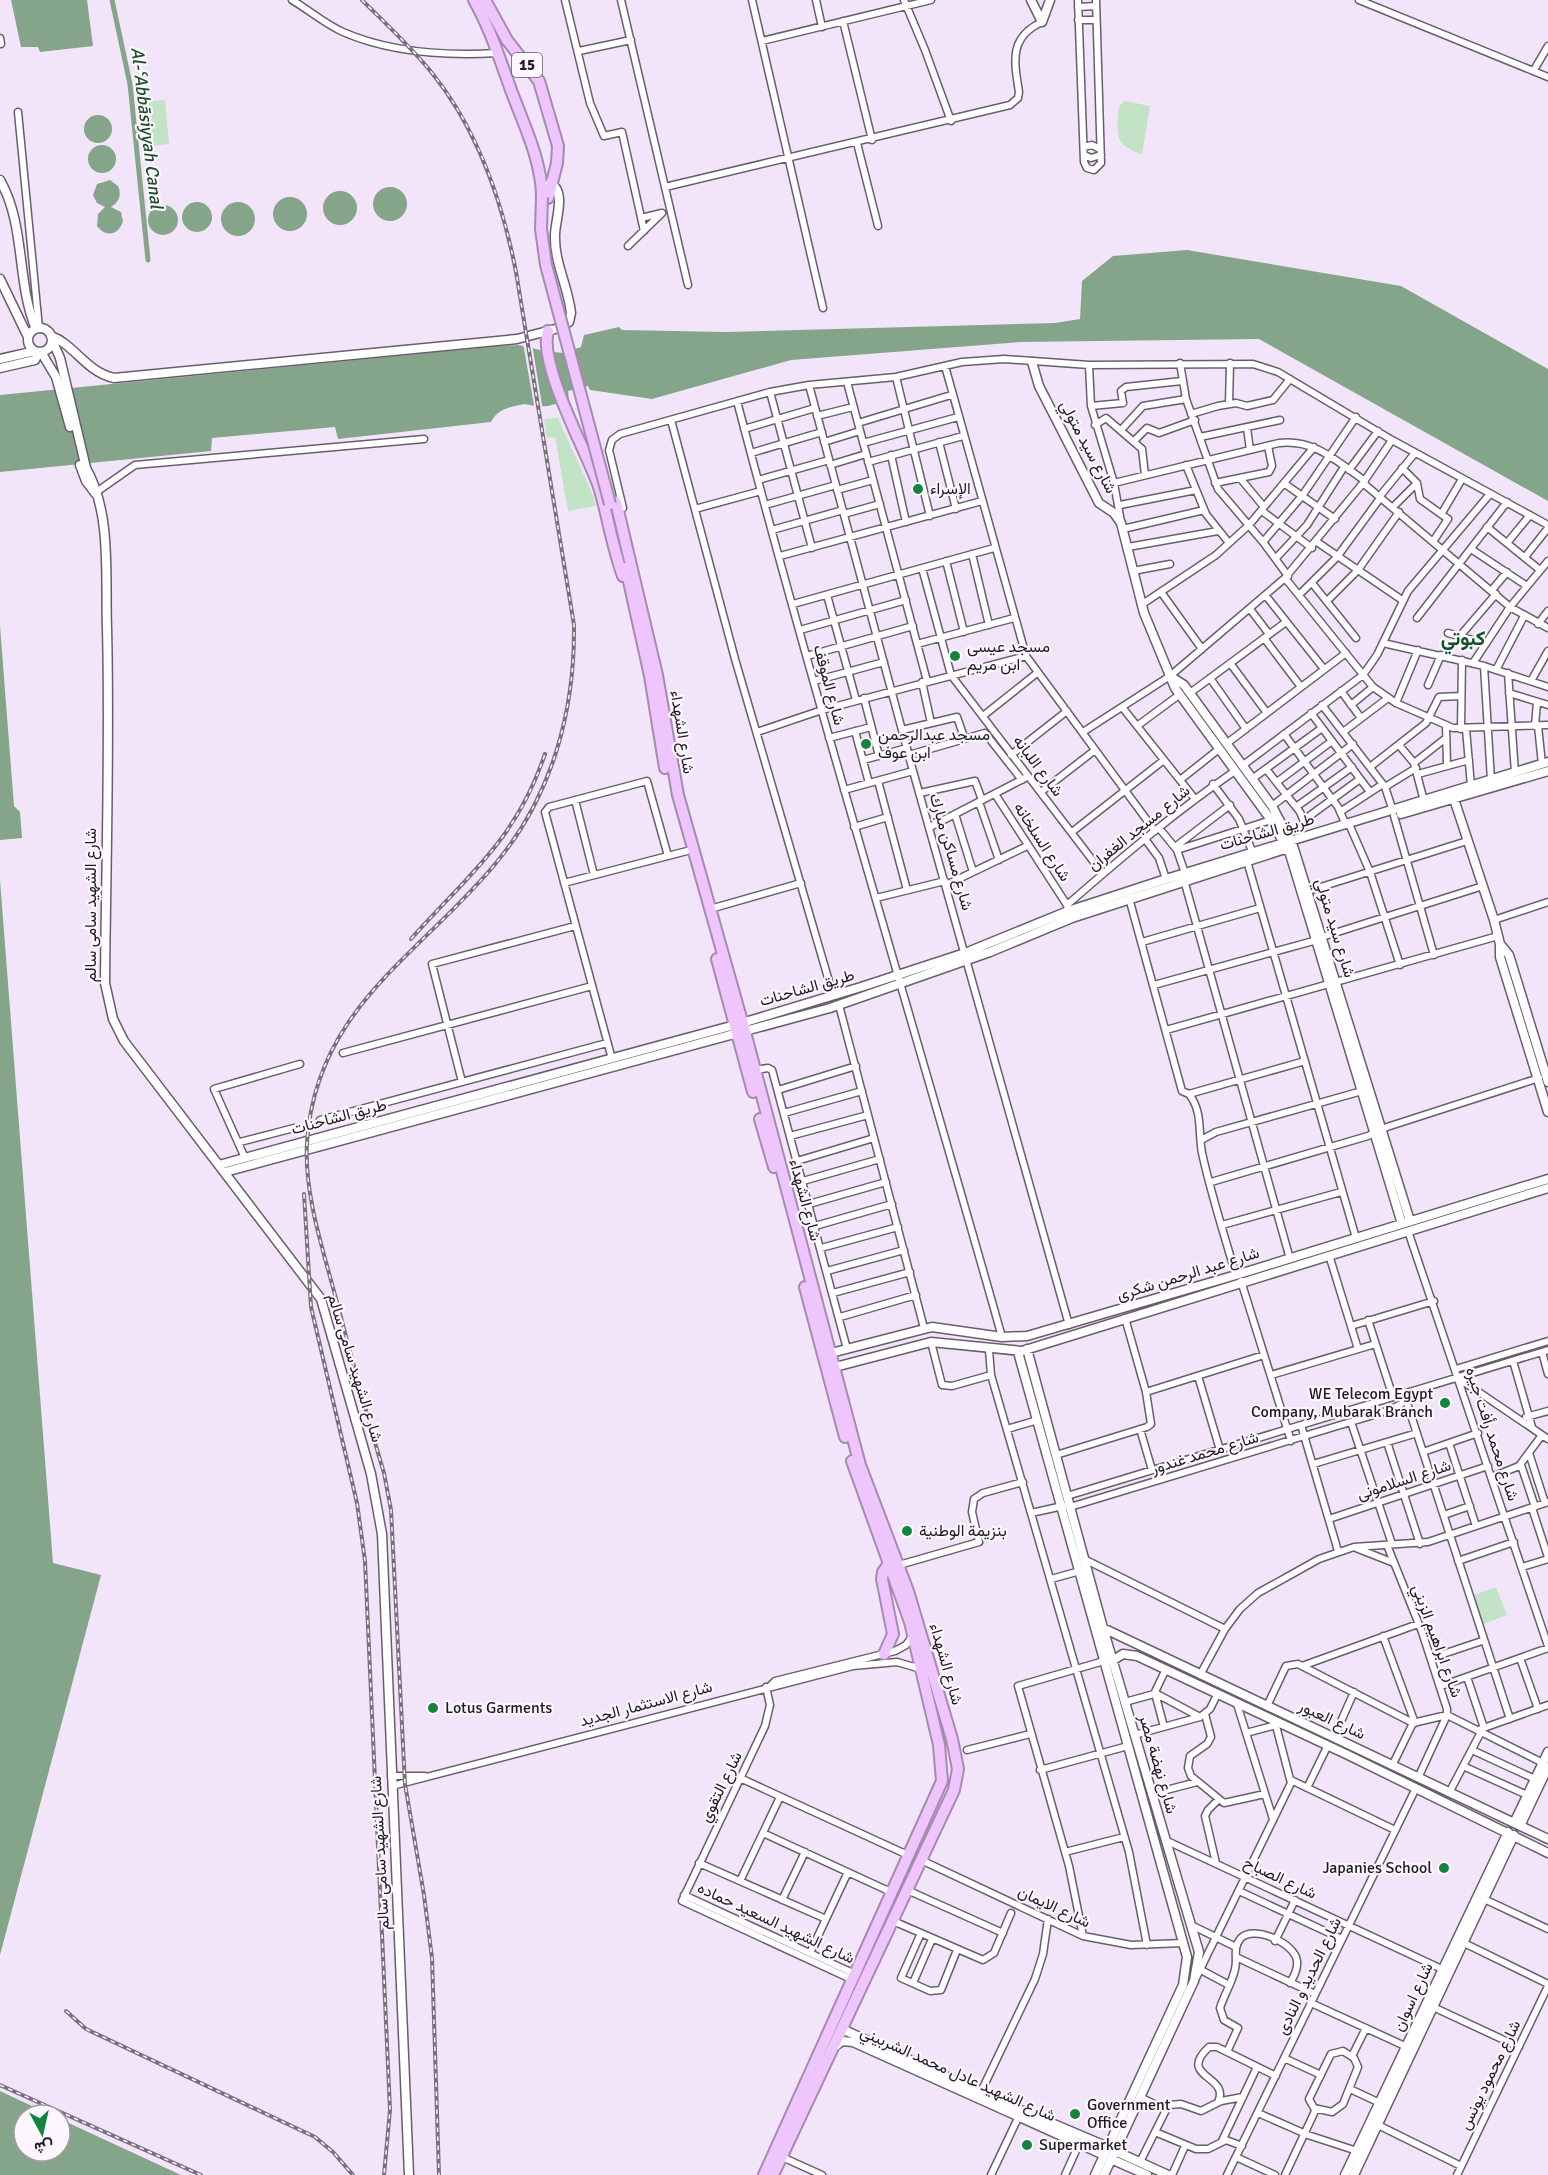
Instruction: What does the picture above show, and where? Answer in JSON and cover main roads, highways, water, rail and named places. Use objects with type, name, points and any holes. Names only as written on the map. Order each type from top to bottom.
[{"type":"highway","name":"15","points":[[474,0],[497,52],[531,147],[545,197]]},
{"type":"highway","name":"15","points":[[485,0],[507,40],[539,81],[558,146],[557,163],[545,197]]},
{"type":"highway","name":"شارع الشهداء","points":[[545,197],[552,264],[613,503],[626,545],[657,675],[678,795],[710,909],[857,1481],[894,1564],[913,1634],[942,1765],[940,1788],[907,1890],[842,2029],[810,2085]]},
{"type":"highway","points":[[544,334],[565,412],[591,467],[620,567],[630,590]]},
{"type":"highway","name":"شارع الشهداء","points":[[613,503],[650,676],[667,780],[740,1028],[755,1070],[772,1148],[835,1367],[864,1479],[952,1739],[957,1761],[954,1790],[916,1858],[893,1893],[773,2175]]},
{"type":"highway","points":[[884,1658],[893,1634],[882,1577],[894,1564]]},
{"type":"highway","points":[[939,1745],[946,1746],[952,1739]]},
{"type":"highway","points":[[942,1765],[951,1760],[957,1761]]},
{"type":"highway","name":"شارع الشهداء","points":[[764,2175],[802,2103]]},
{"type":"waterway","name":"Al-ʿAbbāsiyyah Canal","points":[[112,0],[130,84],[148,260]]},
{"type":"railway","points":[[362,0],[416,54],[448,95],[475,142],[495,192],[516,272],[574,625],[570,689],[565,720],[546,781],[532,810],[496,863],[376,987],[351,1019],[330,1055],[315,1095],[307,1142],[308,1181],[315,1219],[384,1473],[391,1510],[405,1784],[432,1958],[439,2175]]},
{"type":"railway","points":[[411,939],[471,875],[505,833],[520,810],[545,754]]},
{"type":"railway","points":[[304,1194],[311,1307],[357,1503],[365,1561],[390,2110],[384,2175]]},
{"type":"railway","points":[[66,2011],[86,2029],[315,2137],[333,2152],[353,2175]]},
{"type":"railway","points":[[0,2085],[201,2175]]},
{"type":"place","name":"الإسراء","points":[[918,489]]},
{"type":"place","name":"مسجد عيسى ابن مريم","points":[[955,656]]},
{"type":"place","name":"مسجد عبدالرحمن ابن عوف","points":[[866,744]]},
{"type":"place","name":"WE Telecom Egypt Company, Mubarak Branch","points":[[1445,1403]]},
{"type":"place","name":"بنزيمة الوطنية","points":[[907,1531]]},
{"type":"place","name":"Lotus Garments","points":[[433,1708]]},
{"type":"place","name":"Japanies School","points":[[1444,1868]]},
{"type":"place","name":"Government Office","points":[[1075,2114]]},
{"type":"place","name":"Supermarket","points":[[1027,2145]]},
{"type":"district","name":"كبوتي","points":[[1463,638]]}]
